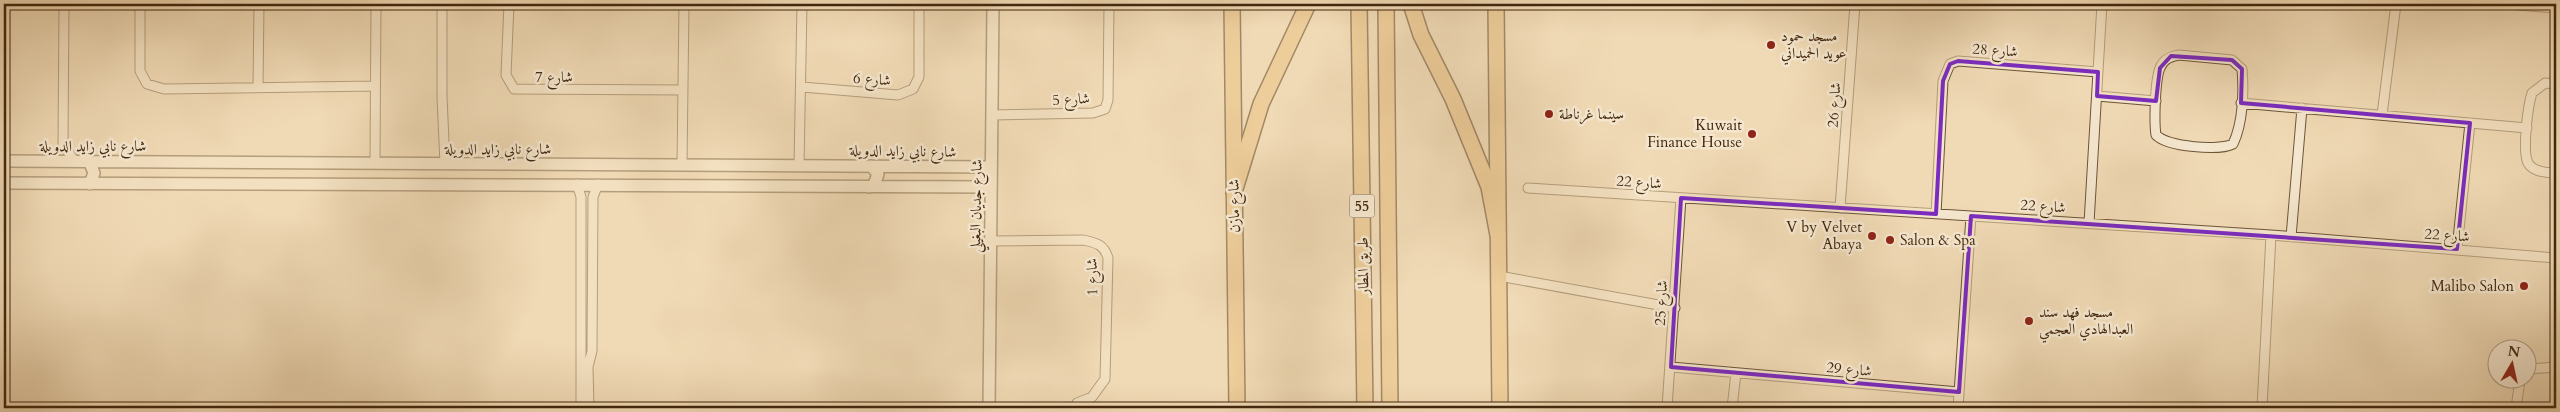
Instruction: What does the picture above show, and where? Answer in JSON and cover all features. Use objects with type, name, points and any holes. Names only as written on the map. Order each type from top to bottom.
[{"type":"main road","name":"شارع مازن","points":[[1232,4],[1237,408]]},
{"type":"main road","points":[[1234,192],[1261,104],[1308,4]]},
{"type":"main road","name":"طريق المطار","points":[[1359,4],[1365,408]]},
{"type":"main road","name":"طريق المطار","points":[[1386,4],[1390,408]]},
{"type":"main road","points":[[1411,4],[1421,35],[1453,100],[1489,187],[1498,235]]},
{"type":"main road","points":[[1496,4],[1500,408]]},
{"type":"street","points":[[51,162],[63,144],[64,4]]},
{"type":"street","points":[[140,4],[140,71],[147,84],[164,89],[375,86]]},
{"type":"street","points":[[258,87],[259,4]]},
{"type":"street","points":[[375,162],[376,4]]},
{"type":"street","points":[[442,4],[442,97],[445,164],[454,167],[457,176],[455,180],[447,185]]},
{"type":"street","name":"شارع 7","points":[[510,4],[506,75],[514,89],[682,90]]},
{"type":"street","points":[[682,165],[684,4]]},
{"type":"street","points":[[799,165],[802,87],[802,4]]},
{"type":"street","name":"شارع 6","points":[[802,87],[898,94],[913,89],[919,77],[920,4]]},
{"type":"street","name":"شارع جديان البغيلي","points":[[989,408],[993,4]]},
{"type":"street","name":"شارع 5","points":[[992,115],[1093,113],[1105,109],[1108,100],[1109,4]]},
{"type":"street","name":"شارع 26","points":[[1840,208],[1855,4]]},
{"type":"street","points":[[2089,223],[2102,4]]},
{"type":"street","points":[[2382,115],[2396,4]]},
{"type":"street","points":[[2506,4],[2556,8]]},
{"type":"street","points":[[2179,55],[2232,60],[2238,63],[2242,69],[2241,103],[2233,144],[2220,149],[2161,140],[2156,136],[2156,102],[2160,68],[2171,56],[2179,55]]},
{"type":"street","name":"شارع 28","points":[[1936,214],[1944,81],[1950,64],[1958,61],[2098,72]]},
{"type":"street","points":[[2556,84],[2545,83],[2532,93],[2527,128],[2526,156],[2528,164],[2536,170],[2556,174]]},
{"type":"street","points":[[2097,96],[2156,102]]},
{"type":"street","points":[[2241,103],[2527,128]]},
{"type":"street","points":[[2291,237],[2302,108]]},
{"type":"street","points":[[2457,249],[2470,123]]},
{"type":"street","points":[[63,144],[75,162]]},
{"type":"street","name":"شارع نابي زايد الدويلة","points":[[4,161],[991,167]]},
{"type":"street","points":[[90,161],[94,174],[90,184]]},
{"type":"street","points":[[481,165],[473,169],[470,178],[482,185]]},
{"type":"street","points":[[869,187],[874,184],[878,174],[871,166]]},
{"type":"street","points":[[898,166],[894,174],[898,187]]},
{"type":"street","points":[[4,183],[598,184],[991,188]]},
{"type":"street","points":[[577,184],[581,196],[579,350],[582,368],[581,408]]},
{"type":"street","points":[[589,408],[588,368],[592,350],[593,197],[598,184]]},
{"type":"street","name":"شارع 22","points":[[1528,188],[2271,235],[2556,258]]},
{"type":"street","name":"شارع 25","points":[[1667,408],[1681,198]]},
{"type":"street","points":[[1958,408],[1971,216]]},
{"type":"street","points":[[580,232],[593,232]]},
{"type":"street","points":[[2262,408],[2271,235]]},
{"type":"street","name":"شارع 1","points":[[991,241],[1082,240],[1097,243],[1105,249],[1108,258],[1105,378],[1092,397],[1077,403],[1078,408]]},
{"type":"street","points":[[1498,276],[1675,308]]},
{"type":"street","points":[[579,350],[592,350]]},
{"type":"street","name":"شارع 29","points":[[1671,367],[1959,392]]},
{"type":"street","points":[[2538,369],[2556,368]]},
{"type":"street","points":[[1732,408],[1736,373]]},
{"type":"street","points":[[2516,408],[2519,390]]},
{"type":"highlighted area","points":[[2171,56],[2232,60],[2242,69],[2241,103],[2470,123],[2457,249],[1971,216],[1959,392],[1671,367],[1681,198],[1936,214],[1943,81],[1950,64],[1958,61],[2098,72],[2097,96],[2156,101],[2160,68]]},
{"type":"place","name":"مسجد حمود عويد الحميداني","points":[[1771,45]]},
{"type":"place","name":"سينما غرناطة","points":[[1549,114]]},
{"type":"place","name":"Kuwait Finance House","points":[[1752,134]]},
{"type":"place","name":"V by Velvet Abaya","points":[[1872,236]]},
{"type":"place","name":"Salon & Spa","points":[[1890,240]]},
{"type":"place","name":"Malibo Salon","points":[[2524,286]]},
{"type":"place","name":"مسجد فهد سند العبدالهادي العجمي","points":[[2029,321]]}]
